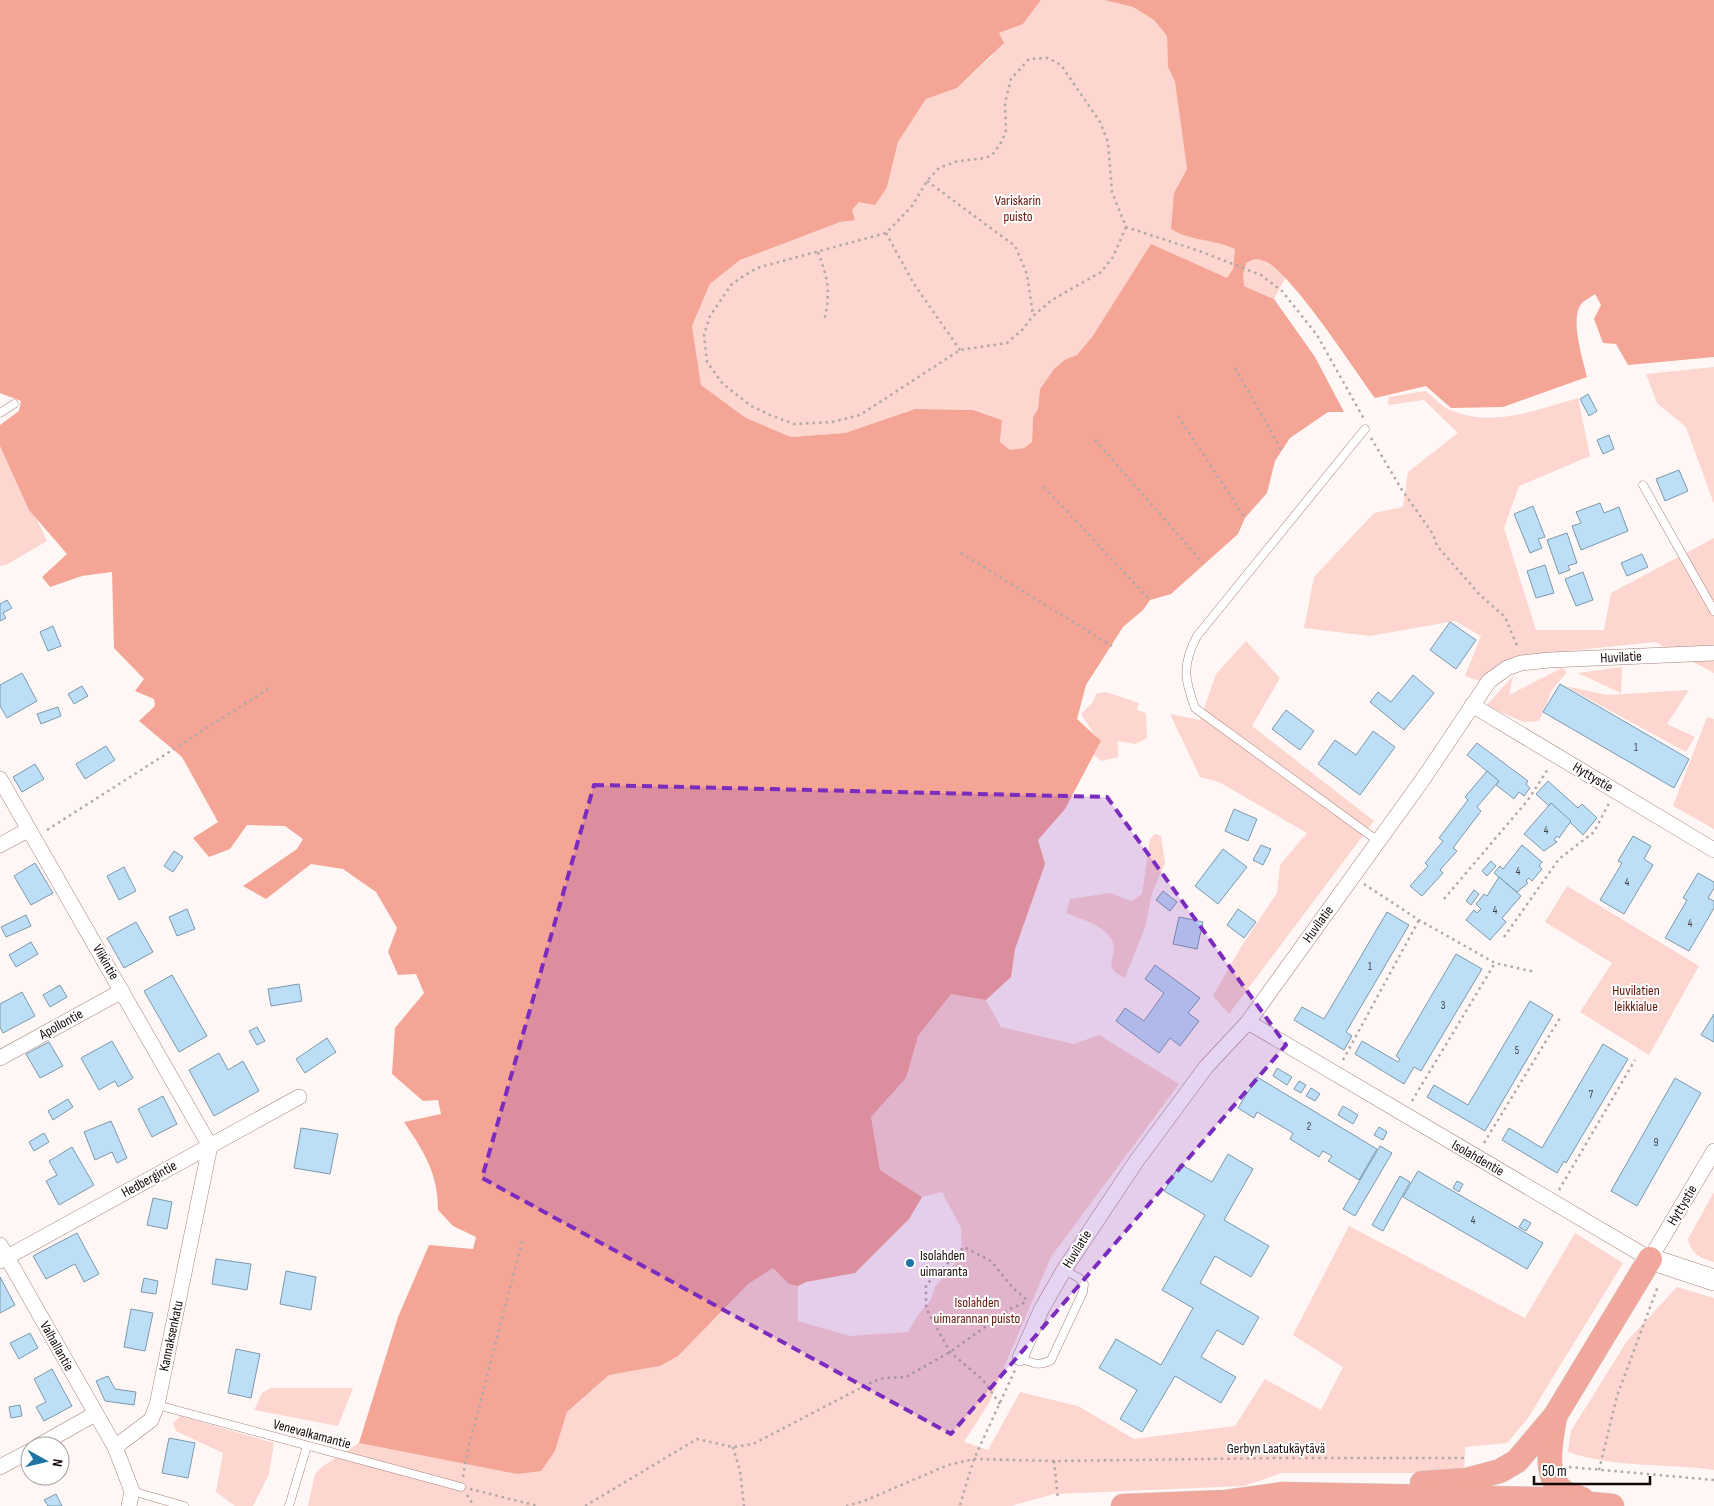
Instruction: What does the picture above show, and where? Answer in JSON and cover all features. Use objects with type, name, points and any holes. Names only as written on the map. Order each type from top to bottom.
[{"type":"main road","points":[[1226,1502],[1283,1494],[1466,1480],[1500,1471],[1517,1461],[1555,1416],[1660,1263]]},
{"type":"main road","points":[[1555,1416],[1549,1465],[1555,1482],[1563,1492],[1603,1505]]},
{"type":"main road","points":[[1283,1494],[1603,1505]]},
{"type":"main road","points":[[1123,1506],[1226,1502],[1402,1506]]},
{"type":"street","name":"Huvilatie","points":[[1020,1358],[1041,1310],[1090,1228],[1169,1115],[1206,1067],[1248,1022],[1421,782],[1489,681],[1507,668],[1521,663],[1549,660],[1714,653]]},
{"type":"street","name":"Hyttystie","points":[[1472,705],[1714,850]]},
{"type":"street","name":"Viikintie","points":[[0,779],[210,1146]]},
{"type":"street","points":[[0,845],[31,834]]},
{"type":"street","name":"Apollontie","points":[[0,1058],[122,991]]},
{"type":"street","name":"Isolahdentie","points":[[1248,1022],[1552,1202],[1660,1263],[1714,1280]]},
{"type":"street","name":"Hedbergintie","points":[[2,1254],[210,1146],[299,1097]]},
{"type":"street","name":"Kannaksenkatu","points":[[115,1447],[151,1420],[157,1405],[210,1146]]},
{"type":"street","name":"Hyttystie","points":[[1660,1263],[1714,1152]]},
{"type":"street","name":"Valhallantie","points":[[2,1254],[115,1447]]},
{"type":"street","points":[[56,1436],[95,1414]]},
{"type":"street","points":[[115,1447],[130,1499]]},
{"type":"street","points":[[0,1467],[20,1456]]},
{"type":"lane","points":[[0,413],[14,404]]},
{"type":"lane","points":[[1365,429],[1197,636],[1185,666],[1186,685],[1195,708],[1378,841]]},
{"type":"lane","points":[[1644,485],[1714,611]]},
{"type":"lane","points":[[1020,1358],[1036,1364],[1043,1364],[1051,1360],[1084,1292],[1084,1284],[1079,1278],[1064,1270]]},
{"type":"lane","name":"Venevalkamantie","points":[[157,1405],[462,1487]]},
{"type":"lane","points":[[289,1506],[307,1446]]},
{"type":"lane","points":[[130,1499],[184,1506]]},
{"type":"path","points":[[1048,58],[1061,65],[1100,122],[1108,142],[1112,192],[1126,228],[1113,257],[1101,272],[1052,300],[1033,316],[1022,330],[1007,343],[960,350],[860,415],[832,422],[794,424],[770,416],[752,406],[723,384],[707,362],[704,335],[710,316],[731,285],[757,268],[886,233],[912,206],[927,181],[939,168],[958,161],[986,158],[994,153],[1002,142],[1006,130],[1005,103],[1010,79],[1029,59],[1048,58]]},
{"type":"path","points":[[927,181],[1014,246],[1027,274],[1033,316]]},
{"type":"path","points":[[1126,228],[1216,257],[1261,275],[1282,291],[1317,335],[1363,414],[1365,429],[1402,490],[1433,534],[1437,546],[1480,595],[1505,617],[1517,641],[1521,663]]},
{"type":"path","points":[[886,233],[914,284],[960,350]]},
{"type":"path","points":[[818,252],[828,279],[829,295],[824,321]]},
{"type":"path","points":[[1235,368],[1282,451]]},
{"type":"path","points":[[1178,416],[1246,518]]},
{"type":"path","points":[[1095,440],[1203,563]]},
{"type":"path","points":[[1044,487],[1150,600]]},
{"type":"path","points":[[962,553],[1112,646]]},
{"type":"path","points":[[31,834],[176,748],[272,687]]},
{"type":"path","points":[[1444,898],[1528,800],[1557,755]]},
{"type":"path","points":[[1504,937],[1559,859],[1594,832],[1616,791]]},
{"type":"path","points":[[1353,876],[1419,920],[1495,962],[1535,972]]},
{"type":"path","points":[[1335,1075],[1419,920]]},
{"type":"path","points":[[1404,1115],[1495,962]]},
{"type":"path","points":[[1476,1157],[1560,1018]]},
{"type":"path","points":[[1552,1202],[1635,1060]]},
{"type":"path","points":[[523,1238],[467,1453],[462,1487],[538,1506]]},
{"type":"path","points":[[585,1506],[697,1439],[732,1447],[753,1444],[872,1382],[884,1378],[906,1377],[950,1352],[1010,1309],[1028,1301],[1013,1288],[991,1261],[964,1247],[926,1285],[926,1308],[950,1352],[983,1380],[1000,1404]]},
{"type":"path","points":[[1599,1470],[1617,1396],[1660,1279],[1660,1263]]},
{"type":"path","points":[[960,1505],[974,1459],[1020,1358]]},
{"type":"path","points":[[732,1447],[740,1471],[744,1506]]},
{"type":"path","name":"Gerbyn Laatukäytävä","points":[[846,1506],[864,1501],[948,1465],[974,1459],[1054,1462],[1281,1458],[1469,1458]]},
{"type":"path","points":[[1054,1462],[1058,1499]]},
{"type":"path","points":[[1549,1465],[1714,1480]]},
{"type":"highlighted area","points":[[594,785],[1107,797],[1286,1045],[951,1434],[482,1178]]},
{"type":"green space","name":"Variskarin puisto","points":[[1041,0],[1104,0],[1133,7],[1154,20],[1167,36],[1168,67],[1175,82],[1187,169],[1174,193],[1220,242],[1265,261],[1286,277],[1274,299],[1151,245],[1092,337],[1077,355],[1066,359],[1054,369],[1040,389],[1038,409],[1033,417],[1032,442],[1024,448],[1010,450],[1000,442],[1002,420],[973,410],[915,409],[845,433],[791,437],[746,418],[701,385],[692,326],[710,284],[740,260],[840,221],[855,220],[852,210],[859,202],[887,187],[898,142],[926,99],[957,88],[992,56],[999,33],[1023,24]]},
{"type":"green space","points":[[1714,367],[1714,504],[1686,427],[1657,403],[1646,374]]},
{"type":"green space","points":[[1426,391],[1447,409],[1466,415],[1482,417],[1498,417],[1531,412],[1578,398],[1590,456],[1519,486],[1504,528],[1536,630],[1604,630],[1611,593],[1714,538],[1714,673],[1655,642],[1519,656],[1483,682],[1465,676],[1481,636],[1455,621],[1370,636],[1304,628],[1314,577],[1374,513],[1403,507],[1408,472],[1458,433],[1424,400],[1388,405],[1389,397]]},
{"type":"green space","points":[[0,443],[47,541],[6,565],[0,566]]},
{"type":"green space","points":[[1246,641],[1280,678],[1252,726],[1374,821],[1229,1014],[1213,996],[1241,947],[1277,893],[1280,865],[1307,833],[1219,782],[1200,777],[1170,714],[1200,720],[1216,674]]},
{"type":"green space","points":[[1622,667],[1621,693],[1578,673]]},
{"type":"green space","points":[[1562,668],[1567,672],[1552,690],[1539,721],[1524,722],[1486,706],[1513,676],[1509,695]]},
{"type":"green space","points":[[1565,686],[1607,695],[1689,690],[1667,724],[1695,737],[1686,752]]},
{"type":"green space","points":[[1106,692],[1139,703],[1137,710],[1146,713],[1147,738],[1135,744],[1118,741],[1118,757],[1101,761],[1094,755],[1100,743],[1081,714],[1092,703],[1097,693]]},
{"type":"green space","points":[[1707,717],[1714,719],[1714,829],[1673,806]]},
{"type":"green space","points":[[1155,834],[1161,836],[1165,863],[1152,893],[1145,928],[1125,978],[1117,974],[1113,969],[1111,964],[1114,949],[1113,943],[1106,932],[1090,922],[1066,913],[1070,899],[1110,893],[1131,901],[1142,894],[1150,839]]},
{"type":"green space","name":"Huvilatien leikkialue","points":[[1567,886],[1699,966],[1649,1055],[1580,1012],[1612,963],[1545,922]]},
{"type":"green space","name":"Isolahden uimarannan puisto","points":[[951,993],[986,1000],[1001,1027],[1074,1044],[1099,1035],[1179,1084],[1051,1257],[989,1403],[964,1442],[988,1450],[1020,1392],[1078,1406],[1134,1439],[1235,1426],[1265,1379],[1321,1410],[1343,1367],[1293,1335],[1349,1226],[1525,1318],[1575,1233],[1623,1263],[1528,1418],[1507,1443],[1465,1447],[1464,1473],[1282,1473],[1244,1486],[1054,1494],[1011,1506],[308,1506],[315,1474],[323,1466],[359,1443],[517,1474],[555,1451],[567,1412],[609,1375],[660,1366],[677,1356],[748,1283],[773,1268],[789,1284],[798,1286],[798,1321],[850,1336],[908,1332],[918,1315],[930,1301],[935,1287],[962,1255],[961,1228],[942,1192],[922,1197],[880,1170],[871,1117],[906,1078],[918,1036]]},
{"type":"green space","points":[[1714,1192],[1714,1262],[1697,1255],[1691,1248],[1688,1239]]},
{"type":"green space","points":[[1677,1287],[1714,1298],[1714,1470],[1603,1461],[1568,1452],[1571,1431],[1627,1341]]},
{"type":"green space","points":[[271,1388],[353,1388],[338,1426],[254,1410],[262,1393]]},
{"type":"green space","points":[[180,1416],[274,1443],[269,1474],[253,1506],[235,1506],[216,1492],[223,1453],[176,1431],[173,1423]]},
{"type":"shaded area","points":[[0,0],[1041,0],[1023,24],[999,33],[1004,43],[957,88],[926,99],[898,142],[887,187],[875,205],[859,202],[852,210],[855,220],[840,222],[740,260],[710,284],[692,326],[701,385],[746,418],[791,437],[845,433],[915,409],[973,410],[1002,420],[1000,442],[1010,450],[1024,448],[1032,442],[1033,417],[1038,409],[1040,389],[1054,369],[1066,359],[1077,355],[1092,337],[1151,244],[1227,278],[1233,269],[1235,249],[1219,243],[1186,236],[1171,229],[1174,193],[1187,169],[1175,82],[1168,67],[1167,36],[1154,20],[1133,7],[1104,0],[1714,0],[1714,357],[1628,365],[1616,344],[1603,343],[1594,319],[1601,305],[1595,294],[1582,303],[1578,310],[1577,318],[1578,339],[1587,377],[1503,407],[1451,408],[1426,386],[1375,398],[1322,323],[1290,282],[1275,268],[1260,259],[1246,263],[1243,274],[1244,286],[1274,299],[1315,357],[1344,412],[1328,412],[1290,438],[1275,461],[1267,493],[1245,518],[1238,534],[1171,594],[1150,600],[1143,610],[1123,627],[1086,685],[1077,719],[1101,741],[1065,809],[1038,840],[1045,864],[1015,949],[1011,977],[986,1000],[951,994],[918,1036],[906,1078],[871,1117],[880,1170],[922,1197],[909,1219],[855,1273],[806,1282],[798,1286],[789,1284],[773,1268],[748,1284],[678,1356],[660,1366],[609,1375],[567,1412],[555,1451],[541,1471],[517,1474],[359,1443],[398,1317],[429,1245],[473,1249],[476,1237],[453,1226],[438,1210],[433,1174],[424,1153],[404,1122],[441,1114],[438,1100],[423,1101],[392,1074],[395,1028],[424,993],[416,974],[398,975],[388,952],[397,928],[376,892],[343,869],[311,864],[266,899],[243,886],[297,849],[303,839],[285,826],[247,825],[230,849],[209,857],[193,838],[218,822],[182,757],[139,721],[155,706],[154,699],[135,691],[144,679],[114,648],[112,572],[82,576],[50,587],[42,577],[67,554],[29,510],[0,446],[0,425],[19,411],[21,401],[0,393]]},
{"type":"building","points":[[1588,394],[1597,411],[1589,416],[1580,399]]},
{"type":"building","points":[[1609,435],[1614,449],[1603,454],[1597,440]]},
{"type":"building","points":[[1679,470],[1688,491],[1665,501],[1656,479]]},
{"type":"building","points":[[1600,503],[1604,513],[1619,507],[1628,531],[1581,550],[1572,526],[1581,523],[1576,512]]},
{"type":"building","points":[[1533,506],[1545,537],[1538,539],[1542,548],[1530,553],[1514,514]]},
{"type":"building","points":[[1567,533],[1577,563],[1568,566],[1570,570],[1559,574],[1547,540]]},
{"type":"building","points":[[1642,554],[1648,567],[1627,576],[1621,563]]},
{"type":"building","points":[[1545,565],[1554,593],[1536,598],[1527,571]]},
{"type":"building","points":[[1583,572],[1593,600],[1576,606],[1565,579]]},
{"type":"building","points":[[7,600],[12,608],[3,613],[6,618],[0,621],[0,604]]},
{"type":"building","points":[[1450,622],[1476,640],[1456,669],[1430,650]]},
{"type":"building","points":[[53,626],[61,646],[48,651],[40,632]]},
{"type":"building","points":[[22,673],[37,701],[7,718],[0,706],[0,685]]},
{"type":"building","points":[[1413,675],[1434,693],[1404,730],[1370,702],[1378,692],[1391,702]]},
{"type":"building","points":[[1560,684],[1689,759],[1674,788],[1543,712]]},
{"type":"building","points":[[82,686],[88,696],[74,704],[68,694]]},
{"type":"building","points":[[58,707],[61,716],[41,724],[37,714]]},
{"type":"building","points":[[1286,710],[1314,731],[1300,750],[1272,729]]},
{"type":"building","points":[[1373,731],[1395,747],[1360,795],[1318,764],[1335,740],[1356,755]]},
{"type":"building","points":[[1477,743],[1528,781],[1526,784],[1530,788],[1524,796],[1519,792],[1514,799],[1496,785],[1499,781],[1467,755]]},
{"type":"building","points":[[106,746],[115,760],[85,779],[76,764]]},
{"type":"building","points":[[35,764],[44,779],[22,792],[13,777]]},
{"type":"building","points":[[1487,771],[1499,781],[1477,807],[1481,811],[1453,848],[1457,851],[1440,870],[1443,873],[1422,896],[1410,886],[1428,866],[1425,863],[1443,841],[1439,838],[1468,800],[1465,797]]},
{"type":"building","points":[[1548,781],[1578,808],[1582,804],[1597,818],[1583,835],[1551,803],[1549,806],[1536,794]]},
{"type":"building","points":[[1551,803],[1571,821],[1559,838],[1557,836],[1554,840],[1557,842],[1544,851],[1524,834]]},
{"type":"building","points":[[1234,809],[1257,819],[1248,841],[1225,831]]},
{"type":"building","points":[[1633,836],[1651,846],[1644,859],[1653,865],[1624,914],[1600,900],[1622,863],[1618,861]]},
{"type":"building","points":[[1261,845],[1271,849],[1263,865],[1253,860]]},
{"type":"building","points":[[1522,845],[1542,862],[1539,866],[1542,869],[1532,881],[1529,878],[1526,881],[1528,883],[1517,892],[1494,873],[1500,866],[1503,869]]},
{"type":"building","points":[[1223,849],[1247,867],[1218,904],[1195,886]]},
{"type":"building","points":[[174,851],[183,857],[173,872],[164,866]]},
{"type":"building","points":[[1491,861],[1496,866],[1487,876],[1482,871]]},
{"type":"building","points":[[35,863],[53,893],[31,905],[14,876]]},
{"type":"building","points":[[124,867],[136,891],[119,900],[107,876]]},
{"type":"building","points":[[1698,873],[1714,882],[1714,888],[1708,898],[1714,901],[1714,908],[1689,951],[1665,938],[1687,900],[1683,898]]},
{"type":"building","points":[[1499,877],[1521,896],[1502,918],[1506,922],[1490,940],[1466,920],[1474,910],[1477,913],[1481,909],[1476,904],[1484,894],[1487,896]]},
{"type":"building","points":[[1474,890],[1479,894],[1471,905],[1466,901]]},
{"type":"building","points":[[1163,891],[1177,902],[1170,911],[1156,900]]},
{"type":"building","points":[[187,909],[195,929],[177,936],[169,917]]},
{"type":"building","points":[[1238,909],[1256,922],[1244,938],[1227,925]]},
{"type":"building","points":[[1387,912],[1409,925],[1346,1032],[1352,1036],[1344,1050],[1294,1020],[1302,1007],[1324,1019]]},
{"type":"building","points":[[26,915],[31,926],[6,937],[1,927]]},
{"type":"building","points":[[1179,917],[1203,922],[1197,949],[1173,944]]},
{"type":"building","points":[[136,922],[153,952],[124,968],[107,938]]},
{"type":"building","points":[[31,942],[38,954],[16,967],[9,955]]},
{"type":"building","points":[[1456,954],[1482,969],[1421,1071],[1414,1067],[1404,1084],[1355,1054],[1362,1041],[1398,1062],[1400,1059],[1396,1056]]},
{"type":"building","points":[[1155,965],[1200,998],[1188,1013],[1199,1021],[1180,1046],[1170,1038],[1159,1053],[1116,1021],[1125,1008],[1144,1021],[1164,993],[1145,979]]},
{"type":"building","points":[[172,975],[207,1036],[179,1052],[144,991]]},
{"type":"building","points":[[299,984],[302,1001],[271,1006],[268,989]]},
{"type":"building","points":[[60,985],[67,997],[50,1007],[43,995]]},
{"type":"building","points":[[22,992],[35,1016],[3,1033],[0,1027],[0,1004]]},
{"type":"building","points":[[1530,1001],[1553,1015],[1485,1131],[1427,1097],[1434,1085],[1468,1105]]},
{"type":"building","points":[[1714,1014],[1714,1042],[1701,1035]]},
{"type":"building","points":[[257,1027],[265,1041],[257,1045],[249,1031]]},
{"type":"building","points":[[327,1038],[336,1052],[305,1073],[296,1059]]},
{"type":"building","points":[[112,1041],[133,1078],[118,1087],[115,1081],[99,1090],[81,1058]]},
{"type":"building","points":[[49,1042],[63,1066],[40,1078],[26,1054]]},
{"type":"building","points":[[1603,1044],[1628,1059],[1566,1163],[1564,1161],[1557,1173],[1502,1140],[1509,1128],[1542,1148]]},
{"type":"building","points":[[219,1053],[228,1070],[243,1061],[259,1091],[214,1116],[189,1070]]},
{"type":"building","points":[[1277,1068],[1292,1077],[1287,1085],[1273,1076]]},
{"type":"building","points":[[1257,1077],[1377,1149],[1359,1180],[1328,1161],[1332,1156],[1323,1151],[1319,1157],[1290,1139],[1293,1133],[1257,1112],[1254,1118],[1238,1108]]},
{"type":"building","points":[[1675,1078],[1701,1093],[1637,1206],[1611,1191]]},
{"type":"building","points":[[1299,1081],[1306,1085],[1301,1093],[1294,1089]]},
{"type":"building","points":[[1311,1088],[1320,1094],[1315,1101],[1306,1096]]},
{"type":"building","points":[[163,1096],[177,1124],[152,1137],[138,1109]]},
{"type":"building","points":[[68,1099],[73,1107],[53,1120],[48,1111]]},
{"type":"building","points":[[1343,1106],[1358,1115],[1353,1124],[1338,1115]]},
{"type":"building","points":[[111,1121],[127,1158],[117,1163],[112,1152],[95,1160],[84,1132]]},
{"type":"building","points":[[1379,1127],[1387,1132],[1383,1140],[1374,1135]]},
{"type":"building","points":[[301,1128],[338,1134],[330,1174],[294,1168]]},
{"type":"building","points":[[44,1133],[49,1142],[34,1151],[29,1142]]},
{"type":"building","points":[[1380,1146],[1392,1153],[1355,1216],[1343,1209]]},
{"type":"building","points":[[72,1147],[94,1185],[59,1205],[46,1181],[57,1175],[49,1161]]},
{"type":"building","points":[[1228,1154],[1253,1169],[1224,1220],[1269,1246],[1251,1277],[1215,1256],[1200,1283],[1259,1317],[1243,1345],[1217,1330],[1201,1357],[1236,1377],[1221,1403],[1175,1376],[1142,1432],[1120,1419],[1137,1390],[1099,1368],[1116,1339],[1161,1365],[1193,1308],[1162,1290],[1205,1215],[1164,1191],[1180,1164],[1212,1182]]},
{"type":"building","points":[[1418,1171],[1543,1243],[1527,1269],[1403,1197]]},
{"type":"building","points":[[1400,1176],[1410,1182],[1383,1231],[1372,1225]]},
{"type":"building","points":[[1457,1181],[1463,1184],[1459,1192],[1453,1188]]},
{"type":"building","points":[[153,1198],[172,1202],[167,1229],[147,1225]]},
{"type":"building","points":[[1524,1219],[1531,1223],[1526,1231],[1519,1227]]},
{"type":"building","points":[[77,1233],[99,1274],[84,1282],[75,1264],[46,1279],[33,1256]]},
{"type":"building","points":[[216,1259],[251,1264],[247,1290],[212,1284]]},
{"type":"building","points":[[286,1271],[316,1277],[311,1310],[280,1304]]},
{"type":"building","points":[[0,1277],[15,1305],[0,1313]]},
{"type":"building","points":[[144,1278],[158,1281],[156,1294],[141,1292]]},
{"type":"building","points":[[131,1309],[153,1313],[145,1351],[124,1347]]},
{"type":"building","points":[[30,1333],[38,1348],[19,1359],[10,1343]]},
{"type":"building","points":[[236,1349],[260,1354],[251,1398],[228,1393]]},
{"type":"building","points":[[52,1369],[72,1406],[44,1421],[36,1407],[46,1402],[34,1379]]},
{"type":"building","points":[[108,1376],[115,1389],[136,1392],[134,1405],[105,1401],[96,1381]]},
{"type":"building","points":[[20,1405],[22,1416],[11,1418],[9,1407]]},
{"type":"building","points":[[169,1438],[195,1443],[188,1478],[162,1473]]},
{"type":"building","points":[[56,1494],[62,1506],[48,1506],[44,1500]]},
{"type":"place","name":"Isolahden uimaranta","points":[[910,1263]]}]
